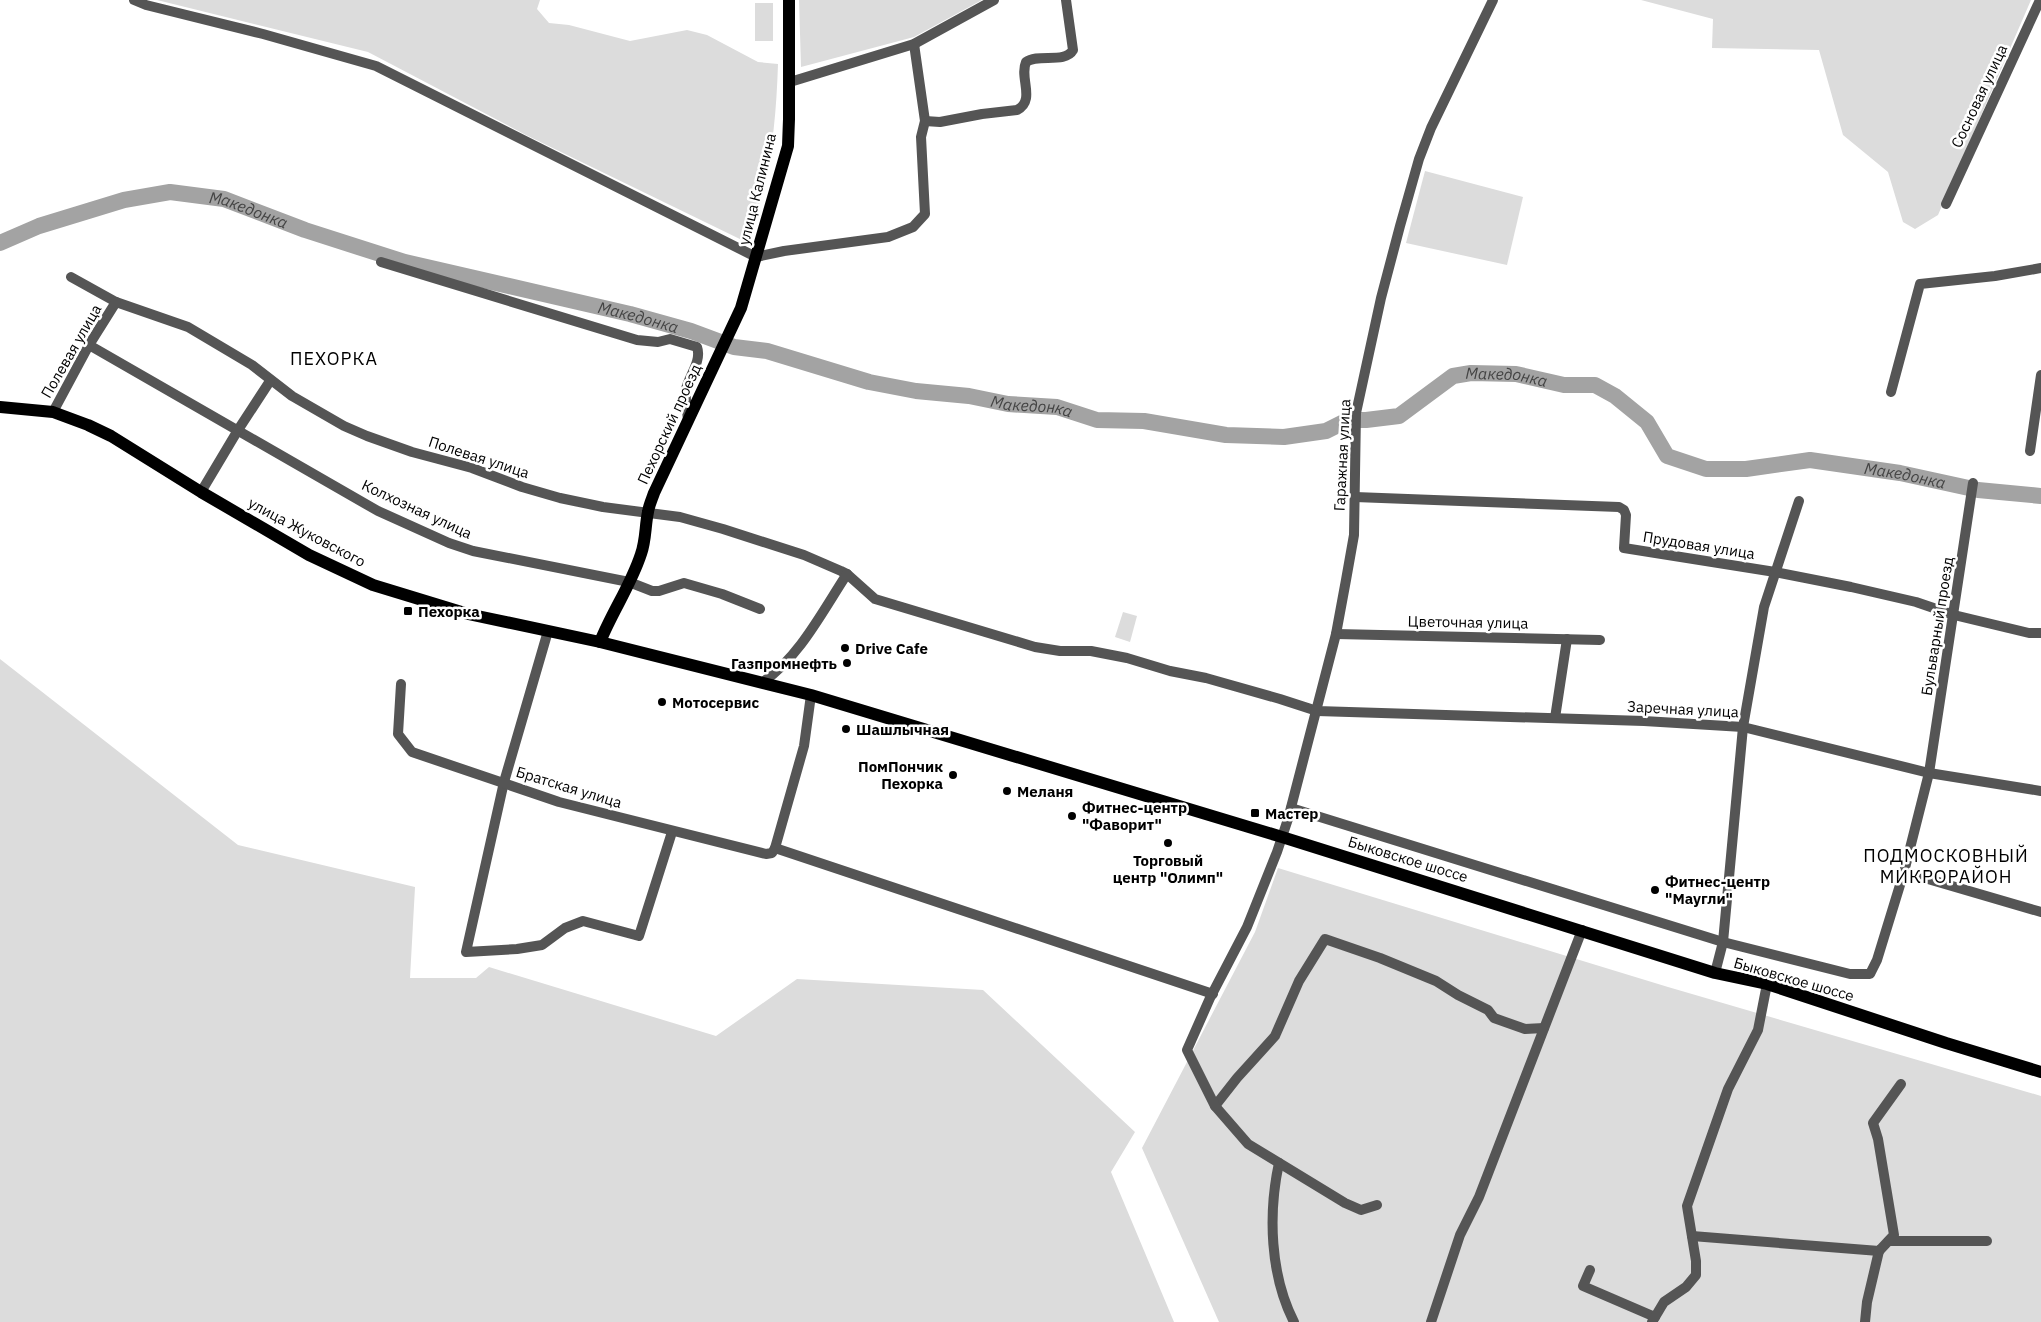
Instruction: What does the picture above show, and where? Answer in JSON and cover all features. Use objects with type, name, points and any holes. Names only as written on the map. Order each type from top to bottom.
[{"type":"main road","name":"улица Калинина","points":[[722,350],[741,308],[788,146],[790,82],[789,0]]},
{"type":"main road","name":"Пехорский проезд","points":[[600,642],[609,619],[629,582],[646,540],[648,512],[654,493],[722,350]]},
{"type":"main road","name":"улица Жуковского","points":[[0,407],[53,412],[111,436],[201,492],[310,555],[373,585],[468,614],[600,642],[763,682]]},
{"type":"main road","name":"Быковское шоссе","points":[[763,682],[1282,837],[1715,973],[1767,984],[2041,1072]]},
{"type":"street","points":[[134,0],[146,6],[263,34],[376,66],[756,258],[784,251],[888,237],[913,226],[925,214],[920,137],[925,121],[914,44]]},
{"type":"street","points":[[790,82],[914,44],[994,0]]},
{"type":"street","points":[[925,121],[940,122],[1022,108],[1026,96],[1024,68],[1026,62],[1033,59],[1067,56],[1073,50],[1066,0]]},
{"type":"street","name":"Гаражная улица","points":[[1215,1106],[1187,1050],[1213,994],[1248,927],[1291,808],[1336,634],[1354,535],[1356,413],[1381,298],[1420,159],[1431,128],[1493,0]]},
{"type":"street","name":"Сосновая улица","points":[[1946,204],[2036,18],[2040,0]]},
{"type":"street","points":[[381,262],[637,340],[658,342],[670,338],[697,347],[698,352],[692,376],[686,387],[688,420]]},
{"type":"street","points":[[1891,392],[1920,284],[1995,276],[2041,268]]},
{"type":"street","points":[[71,277],[116,302]]},
{"type":"street","name":"Полевая улица","points":[[53,412],[116,302],[147,311],[188,327],[252,365],[270,381],[292,396],[344,426],[403,449],[472,468],[522,487],[560,498],[603,507],[680,517],[723,528],[804,554],[848,574],[875,599],[1035,647],[1060,651],[1091,651],[1127,658],[1280,699],[1317,712]]},
{"type":"street","name":"Колхозная улица","points":[[90,345],[378,511],[449,543],[472,551],[629,582],[652,591],[659,591],[684,583],[722,594],[760,609]]},
{"type":"street","points":[[2030,451],[2041,375]]},
{"type":"street","points":[[201,492],[270,381]]},
{"type":"street","name":"Бульварный проезд","points":[[1723,942],[1850,974],[1870,974],[1877,960],[1904,872],[1929,773],[1973,483]]},
{"type":"street","name":"Прудовая улица","points":[[1355,497],[1619,507],[1624,510],[1626,515],[1624,548],[1775,572],[1916,602],[1954,615],[2029,633],[2041,633]]},
{"type":"street","points":[[1715,973],[1723,942],[1743,727],[1764,606],[1799,501]]},
{"type":"street","points":[[763,682],[777,672],[798,649],[848,574]]},
{"type":"street","points":[[402,684],[398,734],[412,752],[504,782],[548,632]]},
{"type":"street","name":"Цветочная улица","points":[[1336,634],[1600,640]]},
{"type":"street","points":[[1555,718],[1567,639]]},
{"type":"street","points":[[811,695],[804,746],[775,848],[1213,994]]},
{"type":"street","name":"Заречная улица","points":[[1317,712],[1644,721],[1743,727],[1929,773],[2041,791]]},
{"type":"street","name":"Братская улица","points":[[672,832],[639,936],[582,921],[564,928],[542,945],[517,949],[466,952],[504,782],[559,802],[672,832],[766,854],[772,853],[775,848]]},
{"type":"street","points":[[1291,808],[1723,942]]},
{"type":"street","points":[[1904,872],[2041,912]]},
{"type":"street","points":[[1431,1322],[1460,1235],[1479,1198],[1582,930]]},
{"type":"street","points":[[1376,1205],[1361,1210],[1345,1203],[1279,1164],[1248,1144],[1215,1106],[1237,1078],[1275,1036],[1299,981],[1326,939],[1380,958],[1436,981],[1488,1010],[1494,1018],[1525,1029],[1544,1028]]},
{"type":"street","points":[[1590,1270],[1583,1286],[1654,1319],[1664,1302],[1686,1287],[1696,1275],[1687,1206],[1728,1089],[1758,1030],[1767,984]]},
{"type":"street","points":[[1865,1322],[1867,1302],[1879,1251],[1894,1235],[1878,1139],[1873,1123],[1901,1084]]},
{"type":"street","points":[[1279,1164],[1275,1184],[1273,1236],[1285,1304],[1294,1322]]},
{"type":"street","points":[[1692,1236],[1879,1251]]},
{"type":"street","points":[[1889,1241],[1987,1241]]},
{"type":"shaded area","points":[[157,0],[540,0],[537,9],[549,23],[569,25],[630,41],[687,30],[707,35],[758,62],[778,64],[776,110],[770,155],[761,199],[746,242],[526,135],[368,52]]},
{"type":"shaded area","points":[[799,0],[982,0],[914,37],[801,67]]},
{"type":"shaded area","points":[[1641,0],[2031,0],[1938,215],[1915,229],[1903,222],[1888,172],[1843,135],[1819,50],[1712,48],[1713,19]]},
{"type":"shaded area","points":[[755,3],[773,3],[773,41],[755,41]]},
{"type":"shaded area","points":[[1425,171],[1523,197],[1507,265],[1406,243]]},
{"type":"shaded area","points":[[1123,612],[1137,616],[1130,642],[1115,637]]},
{"type":"shaded area","points":[[0,659],[238,845],[415,887],[410,978],[476,978],[489,967],[716,1036],[797,979],[983,990],[1135,1132],[1111,1172],[1174,1322],[0,1322]]},
{"type":"shaded area","points":[[1278,868],[1668,987],[2041,1096],[2041,1322],[1219,1322],[1142,1148],[1255,932]]},
{"type":"waterway","name":"Македонка","points":[[0,243],[39,226],[124,200],[170,192],[224,199],[305,230],[405,262],[630,314],[691,331],[734,347],[767,351],[869,382],[916,391],[969,396],[1008,404],[1057,407],[1097,420],[1144,421],[1226,435],[1284,437],[1326,431],[1348,420],[1399,416],[1453,376],[1471,373],[1516,374],[1564,385],[1595,385],[1615,396],[1647,422],[1667,456],[1706,469],[1746,469],[1810,460],[1900,473],[1978,490],[2041,496]]},
{"type":"place","name":"Пехорка","points":[[408,611]]},
{"type":"place","name":"Drive Cafe","points":[[845,648]]},
{"type":"place","name":"Газпромнефть","points":[[847,663]]},
{"type":"place","name":"Мотосервис","points":[[662,702]]},
{"type":"place","name":"Шашлычная","points":[[846,729]]},
{"type":"place","name":"ПомПончик Пехорка","points":[[953,775]]},
{"type":"place","name":"Меланя","points":[[1007,791]]},
{"type":"place","name":"Мастер","points":[[1255,813]]},
{"type":"place","name":"Фитнес-центр \"Фаворит\"","points":[[1072,816]]},
{"type":"place","name":"Торговый центр \"Олимп\"","points":[[1168,843]]},
{"type":"place","name":"Фитнес-центр \"Маугли\"","points":[[1655,890]]},
{"type":"district","name":"ПЕХОРКА","points":[[334,358]]},
{"type":"district","name":"ПОДМОСКОВНЫЙ МИКРОРАЙОН","points":[[1946,865]]}]
